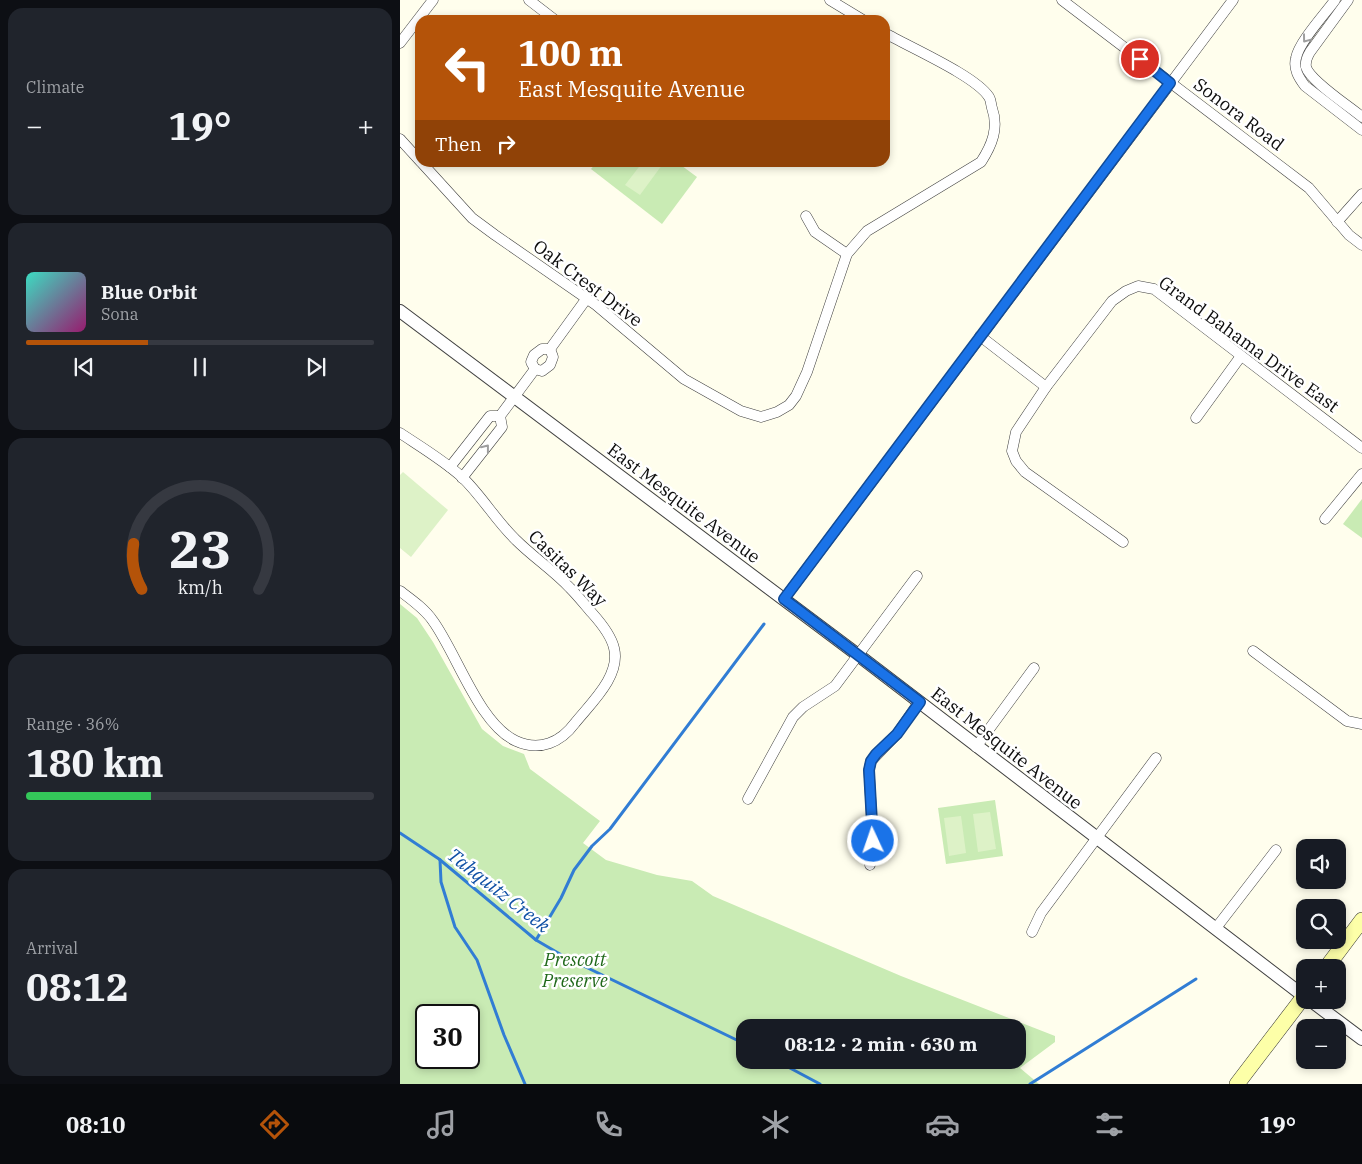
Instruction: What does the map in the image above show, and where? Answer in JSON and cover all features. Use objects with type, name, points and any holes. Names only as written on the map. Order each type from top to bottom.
[{"type":"main road","points":[[1333,959],[1362,920]]},
{"type":"main road","points":[[1237,1084],[1296,1009]]},
{"type":"street","points":[[421,15],[433,0]]},
{"type":"street","points":[[529,0],[548,15]]},
{"type":"street","points":[[830,0],[855,15]]},
{"type":"street","name":"Sonora Road","points":[[1062,0],[1309,188],[1348,235],[1362,245]]},
{"type":"street","points":[[784,599],[1233,0]]},
{"type":"street","points":[[1335,0],[1301,45],[1295,66],[1298,78],[1305,86],[1362,130]]},
{"type":"street","points":[[1348,0],[1310,52],[1306,61],[1306,68],[1312,78],[1362,117]]},
{"type":"street","points":[[400,43],[415,23]]},
{"type":"street","points":[[806,216],[815,232],[847,254],[867,231],[980,162],[989,149],[995,134],[995,115],[989,97],[974,81],[890,36]]},
{"type":"street","name":"Oak Crest Drive","points":[[400,139],[415,155]]},
{"type":"street","name":"Oak Crest Drive","points":[[426,167],[472,218],[587,298],[684,379],[741,411],[761,417],[777,412],[789,405],[796,396],[807,372],[847,254]]},
{"type":"street","points":[[1337,222],[1362,194]]},
{"type":"street","name":"Grand Bahama Drive East","points":[[1123,542],[1025,472],[1016,461],[1012,451],[1016,432],[1046,387],[1112,301],[1138,286],[1154,289],[1362,448]]},
{"type":"street","points":[[550,350],[587,298]]},
{"type":"street","name":"East Mesquite Avenue","points":[[400,311],[784,599],[1296,989]]},
{"type":"street","points":[[980,336],[1046,387]]},
{"type":"street","points":[[542,349],[550,350],[553,358],[550,365],[542,371],[535,369],[531,362],[534,355],[542,349]]},
{"type":"street","points":[[1196,418],[1241,356]]},
{"type":"street","points":[[462,478],[502,427],[500,416],[535,369]]},
{"type":"street","points":[[450,467],[490,416],[500,416]]},
{"type":"street","name":"Casitas Way","points":[[400,434],[450,467],[478,493],[511,535],[570,588],[604,627],[614,648],[614,665],[608,680],[568,732],[557,741],[537,746],[516,741],[498,728],[485,712],[433,621],[400,590]]},
{"type":"street","points":[[1325,519],[1362,474]]},
{"type":"street","points":[[748,799],[793,717],[803,707],[835,686],[917,576]]},
{"type":"street","points":[[1253,651],[1347,721],[1362,724]]},
{"type":"street","points":[[976,746],[1034,668]]},
{"type":"street","points":[[870,865],[873,841],[869,770],[871,761],[897,734],[920,702]]},
{"type":"street","points":[[1032,932],[1041,913],[1156,758]]},
{"type":"street","points":[[1216,928],[1276,850]]},
{"type":"street","name":"East Mesquite Avenue","points":[[1322,1009],[1362,1039]]},
{"type":"green space","points":[[593,167],[683,167],[697,177],[662,224],[591,169]]},
{"type":"green space","points":[[639,167],[661,167],[640,195],[625,185]]},
{"type":"green space","points":[[403,472],[448,510],[411,557],[400,548],[400,475]]},
{"type":"green space","points":[[1362,499],[1362,538],[1343,524]]},
{"type":"green space","name":"Prescott Preserve","points":[[400,604],[417,618],[433,642],[482,729],[503,746],[524,754],[530,769],[600,821],[583,843],[606,860],[657,875],[692,881],[713,896],[901,976],[1011,1019],[736,1019],[736,1069],[1021,1069],[1039,1084],[400,1084]]},
{"type":"green space","points":[[995,800],[1003,856],[946,864],[938,808]]},
{"type":"green space","points":[[990,812],[996,849],[978,852],[973,814]]},
{"type":"green space","points":[[961,816],[966,853],[949,856],[944,818]]},
{"type":"green space","name":"Prescott Preserve","points":[[1026,1025],[1055,1036],[1055,1042],[1026,1064]]},
{"type":"waterway","points":[[536,940],[561,898],[574,870],[592,846],[610,829],[764,624]]},
{"type":"waterway","name":"Tahquitz Creek","points":[[400,833],[439,859],[536,940],[565,957],[736,1040]]},
{"type":"waterway","points":[[440,860],[441,882],[455,927],[477,960],[504,1035],[525,1084]]},
{"type":"waterway","points":[[1030,1084],[1196,979]]},
{"type":"waterway","name":"Tahquitz Creek","points":[[792,1069],[820,1084]]},
{"type":"route","points":[[873,841],[869,770],[871,761],[897,734],[920,702],[784,599],[1170,83],[1140,59]]}]
